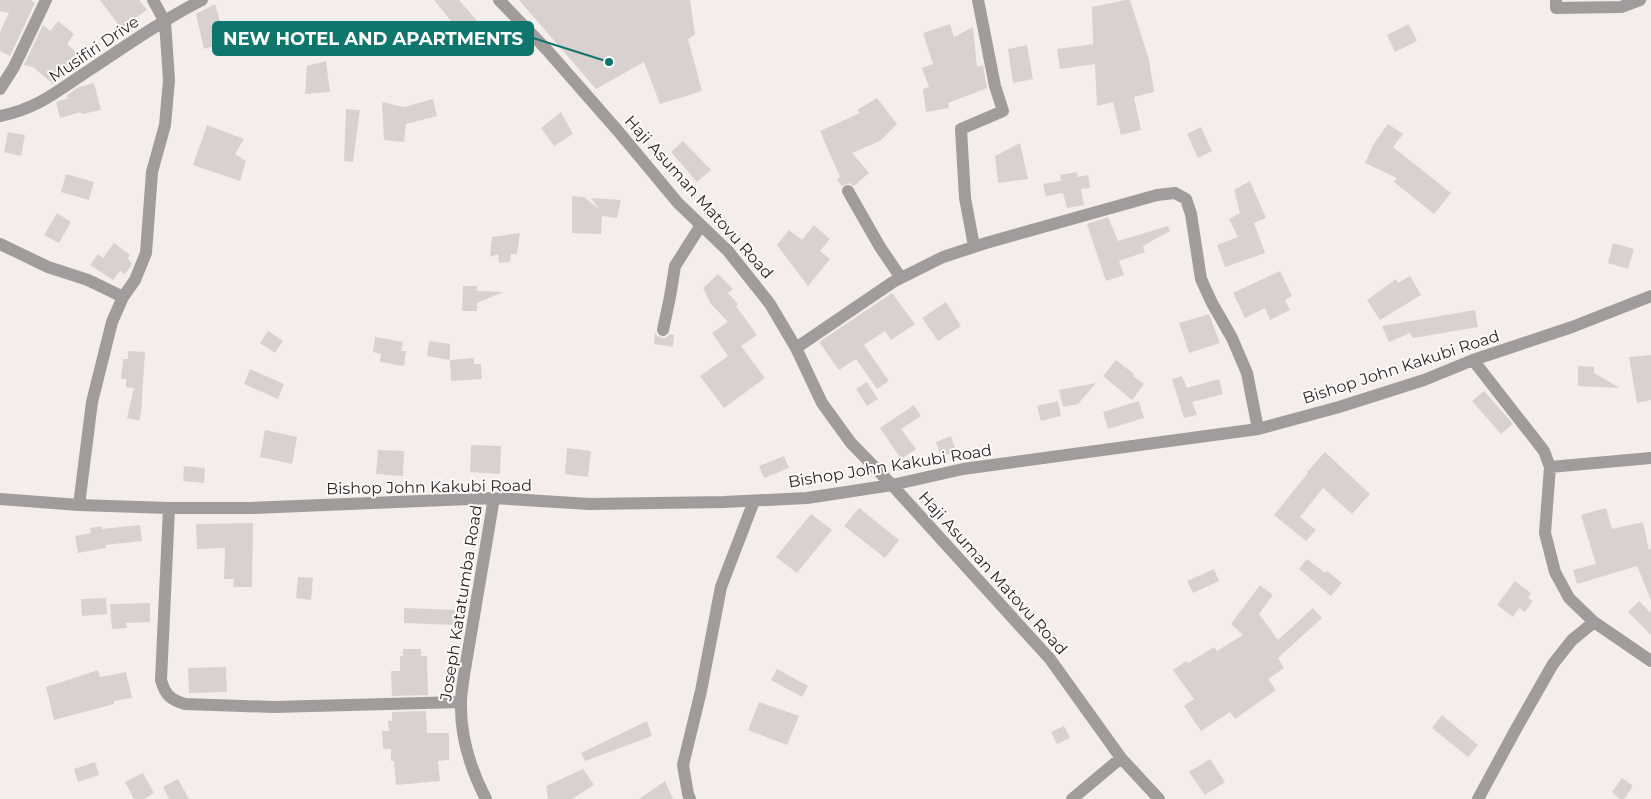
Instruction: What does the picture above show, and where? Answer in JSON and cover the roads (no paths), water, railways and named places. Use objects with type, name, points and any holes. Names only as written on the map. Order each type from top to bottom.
[{"type":"street","points":[[0,89],[14,67],[46,0]]},
{"type":"street","points":[[79,505],[92,402],[112,322],[123,297],[135,280],[146,253],[152,172],[165,126],[169,80],[165,22],[153,0]]},
{"type":"street","name":"Musifiri Drive","points":[[0,116],[16,113],[52,96],[89,70],[202,0]]},
{"type":"street","name":"Haji Asuman Matovu Road","points":[[499,0],[553,57],[678,203],[728,250],[770,304],[796,348],[822,404],[851,443],[892,485],[1050,659],[1121,758],[1160,799]]},
{"type":"street","points":[[974,246],[965,198],[961,129],[1003,111],[995,86],[978,0]]},
{"type":"street","points":[[1556,0],[1556,8],[1621,7],[1640,0]]},
{"type":"street","points":[[848,191],[880,247],[901,278]]},
{"type":"street","points":[[796,348],[901,278],[943,257],[974,246],[1157,195],[1175,193],[1186,198],[1192,214],[1201,279],[1232,338],[1247,373],[1258,429]]},
{"type":"street","points":[[663,330],[675,266],[701,225]]},
{"type":"street","points":[[0,244],[48,267],[88,280],[123,297]]},
{"type":"street","name":"Bishop John Kakubi Road","points":[[0,499],[79,505],[251,508],[494,498],[589,504],[754,501],[807,498],[892,485],[963,469],[1258,429],[1424,380],[1473,360],[1572,327],[1651,296]]},
{"type":"street","points":[[1473,360],[1544,451],[1550,467],[1545,533],[1555,572],[1569,598],[1594,622],[1651,661]]},
{"type":"street","points":[[1550,467],[1651,458]]},
{"type":"street","name":"Joseph Katatumba Road","points":[[486,799],[479,785],[463,736],[461,702],[494,498]]},
{"type":"street","points":[[690,799],[683,765],[701,691],[721,587],[754,501]]},
{"type":"street","points":[[169,508],[161,680],[164,691],[173,700],[185,704],[274,706],[461,702]]},
{"type":"street","points":[[1478,799],[1553,664],[1572,640],[1594,622]]},
{"type":"street","points":[[1072,799],[1121,758]]},
{"type":"place","name":"NEW HOTEL AND APARTMENTS","points":[[609,62]]}]
